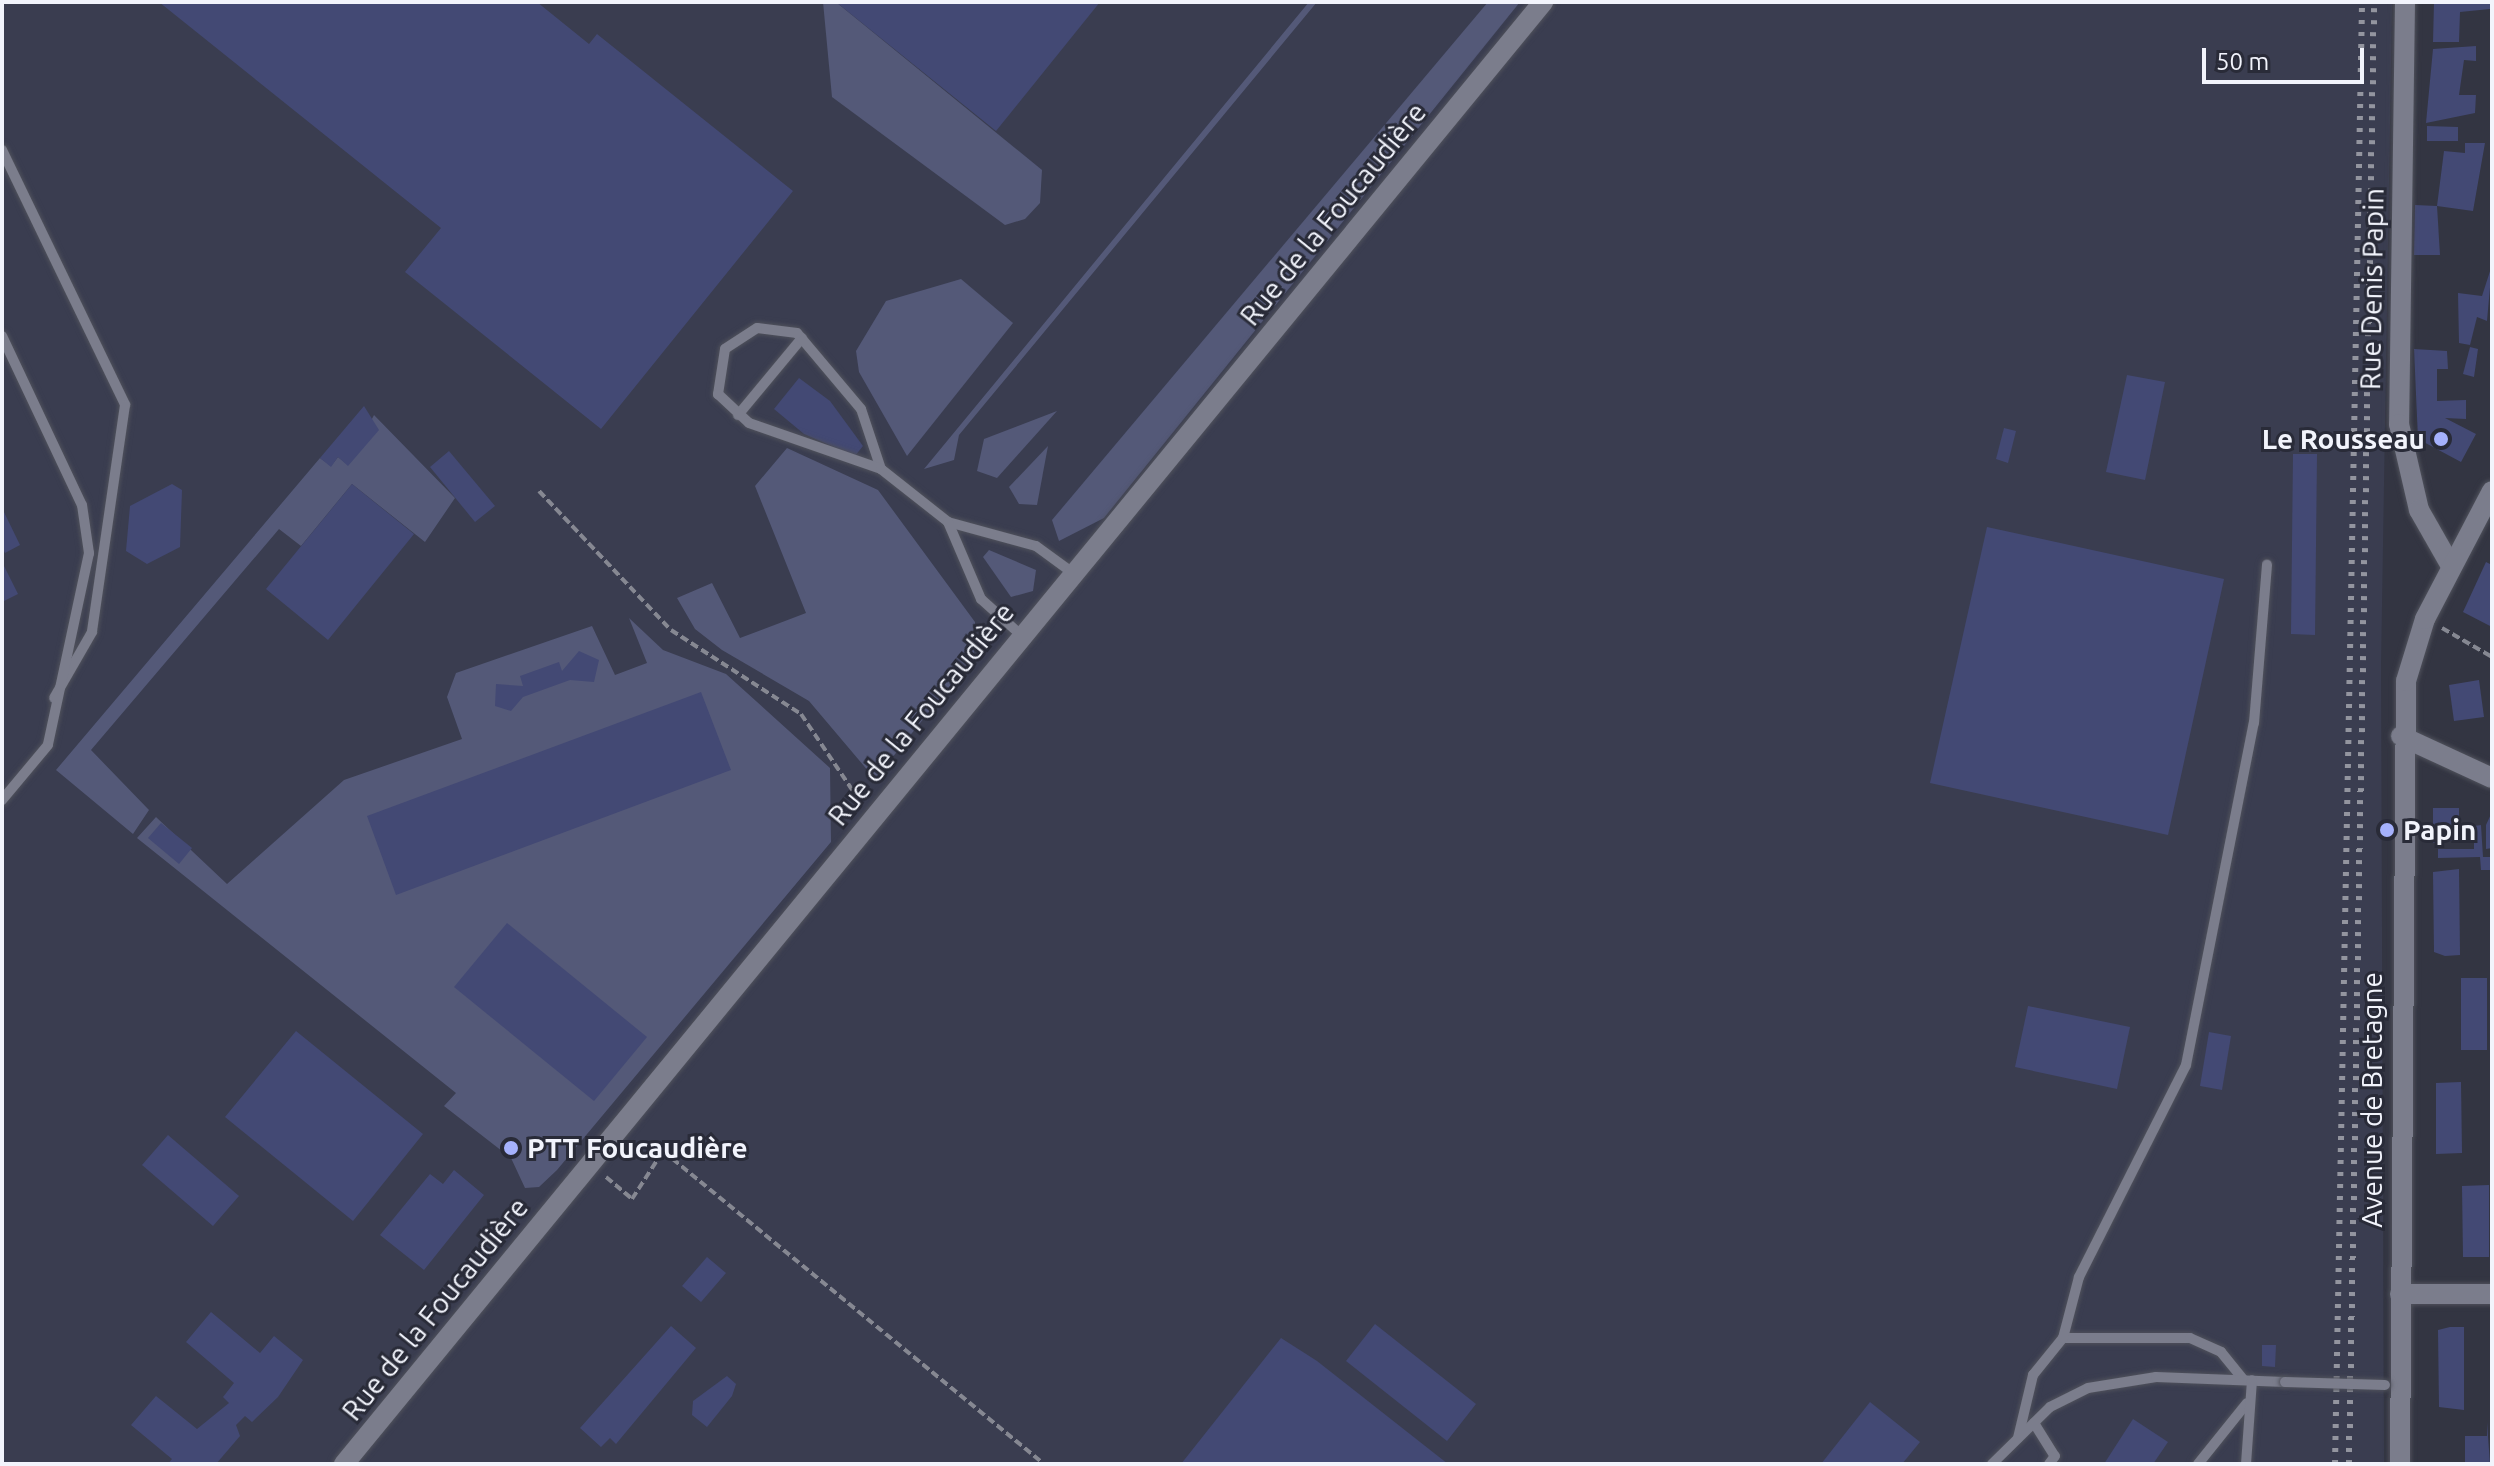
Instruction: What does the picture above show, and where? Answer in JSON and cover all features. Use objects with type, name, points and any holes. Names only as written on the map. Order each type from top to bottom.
[{"type":"street","name":"Rue de la Foucaudière","points":[[344,1464],[1543,2]]},
{"type":"street","name":"Rue Denis Papin","points":[[2405,2],[2399,424],[2419,510],[2451,566]]},
{"type":"street","name":"Avenue de Bretagne","points":[[2400,1464],[2393,1385],[2400,1294],[2401,736],[2406,681],[2425,619],[2492,491]]},
{"type":"street","points":[[2401,736],[2492,778]]},
{"type":"street","points":[[2400,1294],[2492,1294]]},
{"type":"lane","points":[[2,150],[125,405],[92,632],[54,698]]},
{"type":"lane","points":[[881,469],[861,409],[802,338],[757,328],[725,349],[718,394],[738,415],[881,469],[948,522],[1036,546],[1073,573]]},
{"type":"lane","points":[[2,336],[82,505],[89,553],[54,698],[48,745],[2,800]]},
{"type":"lane","points":[[738,415],[802,338]]},
{"type":"lane","points":[[948,522],[981,599],[1021,635]]},
{"type":"lane","points":[[2018,1438],[2033,1375],[2063,1338],[2079,1277],[2186,1065],[2254,723],[2267,565]]},
{"type":"lane","points":[[2063,1338],[2190,1338],[2221,1352],[2248,1380],[2246,1464]]},
{"type":"lane","points":[[1992,1464],[2034,1423],[2063,1401],[2121,1380],[2393,1385]]},
{"type":"lane","points":[[2198,1464],[2247,1403]]},
{"type":"lane","points":[[2034,1423],[2055,1456],[2049,1464]]},
{"type":"path","points":[[539,491],[671,630],[801,714],[870,820]]},
{"type":"path","points":[[2425,619],[2492,657]]},
{"type":"path","points":[[593,1162],[632,1199],[663,1151],[1044,1464]]},
{"type":"shaded area","points":[[2,2],[2392,2],[2381,666],[2384,1464],[2,1464]]},
{"type":"shaded area","points":[[823,2],[836,2],[1042,170],[1040,203],[1025,219],[1005,225],[832,97]]},
{"type":"shaded area","points":[[1309,2],[1317,2],[959,435],[954,460],[924,469]]},
{"type":"shaded area","points":[[1488,2],[1520,2],[1104,518],[1059,541],[1052,520]]},
{"type":"shaded area","points":[[961,279],[1013,323],[907,456],[859,372],[856,351],[886,301]]},
{"type":"shaded area","points":[[1057,411],[997,478],[977,471],[984,439]]},
{"type":"shaded area","points":[[374,415],[455,498],[425,542],[352,484],[301,546],[279,529],[91,750],[149,810],[133,834],[56,770],[320,458],[331,466],[338,457],[348,465]]},
{"type":"shaded area","points":[[1048,446],[1037,505],[1019,504],[1009,487]]},
{"type":"shaded area","points":[[787,448],[878,490],[975,622],[974,656],[875,779],[809,701],[722,650],[695,629],[677,598],[712,583],[740,638],[806,613],[755,486]]},
{"type":"shaded area","points":[[989,550],[1036,570],[1033,591],[1011,597],[983,557]]},
{"type":"shaded area","points":[[629,618],[663,650],[726,674],[830,768],[831,842],[557,1170],[539,1187],[525,1188],[511,1158],[444,1106],[456,1093],[137,838],[156,817],[227,884],[344,780],[462,739],[447,697],[456,673],[592,626],[615,675],[647,663]]},
{"type":"building","points":[[159,2],[537,2],[589,44],[597,34],[793,191],[601,429],[405,272],[441,228]]},
{"type":"building","points":[[836,2],[1100,2],[996,131]]},
{"type":"building","points":[[2434,2],[2490,2],[2490,9],[2460,12],[2459,42],[2433,42]]},
{"type":"building","points":[[2476,46],[2476,61],[2464,60],[2459,95],[2476,95],[2475,113],[2426,123],[2433,49]]},
{"type":"building","points":[[2427,126],[2458,127],[2458,141],[2427,141]]},
{"type":"building","points":[[2465,143],[2485,143],[2473,211],[2437,206],[2444,151],[2465,153]]},
{"type":"building","points":[[2415,205],[2437,206],[2440,255],[2414,255]]},
{"type":"building","points":[[2492,265],[2487,321],[2477,317],[2470,345],[2459,343],[2458,293],[2482,296]]},
{"type":"building","points":[[2470,347],[2478,349],[2474,377],[2463,374]]},
{"type":"building","points":[[2414,349],[2447,351],[2448,369],[2437,369],[2437,401],[2466,400],[2466,419],[2445,418],[2476,434],[2461,462],[2418,439]]},
{"type":"building","points":[[2127,375],[2165,382],[2145,480],[2106,472]]},
{"type":"building","points":[[799,378],[830,401],[863,446],[855,456],[804,434],[774,409]]},
{"type":"building","points":[[364,406],[379,430],[348,466],[338,457],[331,467],[320,458]]},
{"type":"building","points":[[2004,428],[2016,431],[2008,463],[1996,459]]},
{"type":"building","points":[[449,451],[495,506],[475,522],[430,467]]},
{"type":"building","points":[[2293,454],[2317,454],[2315,635],[2291,634]]},
{"type":"building","points":[[172,484],[182,490],[180,547],[147,564],[126,551],[130,506]]},
{"type":"building","points":[[352,484],[414,534],[328,640],[266,589]]},
{"type":"building","points":[[2,508],[20,545],[5,553],[2,547]]},
{"type":"building","points":[[1987,527],[2224,579],[2168,835],[1930,783]]},
{"type":"building","points":[[2,562],[18,594],[2,602]]},
{"type":"building","points":[[2486,562],[2492,565],[2492,627],[2463,612]]},
{"type":"building","points":[[579,651],[599,660],[594,682],[570,680],[523,697],[511,711],[495,706],[496,684],[523,686],[520,676],[559,662],[562,671]]},
{"type":"building","points":[[2479,680],[2484,717],[2454,721],[2449,685]]},
{"type":"building","points":[[701,692],[731,770],[396,895],[367,816]]},
{"type":"building","points":[[2433,808],[2459,808],[2459,840],[2433,843]]},
{"type":"building","points":[[2492,812],[2492,848],[2486,849],[2486,825]]},
{"type":"building","points":[[161,823],[192,848],[179,864],[148,838]]},
{"type":"building","points":[[2481,825],[2483,857],[2492,857],[2492,870],[2481,870],[2480,857],[2438,858],[2438,849],[2474,849],[2474,826]]},
{"type":"building","points":[[2459,869],[2460,955],[2445,956],[2434,952],[2433,872]]},
{"type":"building","points":[[507,923],[647,1037],[594,1101],[454,987]]},
{"type":"building","points":[[2461,978],[2487,978],[2487,1050],[2461,1050]]},
{"type":"building","points":[[2028,1006],[2130,1027],[2117,1089],[2015,1067]]},
{"type":"building","points":[[296,1031],[423,1134],[353,1221],[225,1117]]},
{"type":"building","points":[[2209,1032],[2231,1036],[2222,1090],[2200,1086]]},
{"type":"building","points":[[2461,1082],[2462,1153],[2436,1154],[2436,1083]]},
{"type":"building","points":[[168,1135],[239,1196],[213,1226],[142,1165]]},
{"type":"building","name":"PTT Foucaudière","points":[[511,1137],[521,1146],[512,1158],[501,1150]]},
{"type":"building","points":[[454,1170],[484,1195],[424,1270],[380,1235],[430,1174],[443,1184]]},
{"type":"building","points":[[2489,1185],[2489,1257],[2463,1257],[2462,1186]]},
{"type":"building","points":[[707,1257],[726,1273],[701,1302],[682,1286]]},
{"type":"building","points":[[211,1312],[260,1353],[274,1336],[303,1360],[278,1397],[252,1422],[245,1416],[236,1425],[240,1436],[216,1464],[168,1464],[172,1459],[131,1425],[156,1396],[197,1429],[229,1403],[223,1397],[234,1383],[186,1342]]},
{"type":"building","points":[[1375,1324],[1476,1404],[1447,1441],[1346,1361]]},
{"type":"building","points":[[671,1326],[696,1348],[616,1444],[610,1438],[601,1447],[580,1428]]},
{"type":"building","points":[[2464,1327],[2464,1410],[2439,1407],[2438,1330]]},
{"type":"building","points":[[1281,1338],[1317,1361],[1448,1464],[1181,1464]]},
{"type":"building","points":[[2262,1345],[2276,1345],[2275,1367],[2262,1366]]},
{"type":"building","points":[[727,1376],[736,1384],[732,1396],[707,1427],[692,1415],[693,1401]]},
{"type":"building","points":[[1870,1402],[1920,1442],[1902,1464],[1821,1464]]},
{"type":"building","points":[[2133,1419],[2168,1442],[2153,1464],[2104,1464]]},
{"type":"building","points":[[2487,1422],[2490,1464],[2465,1464],[2465,1436],[2487,1436]]},
{"type":"railway","points":[[2335,1464],[2362,2]]},
{"type":"railway","points":[[2349,1464],[2374,2]]},
{"type":"place","name":"Le Rousseau","points":[[2441,439]]},
{"type":"place","name":"Papin","points":[[2387,830]]},
{"type":"place","name":"PTT Foucaudière","points":[[511,1148]]}]
